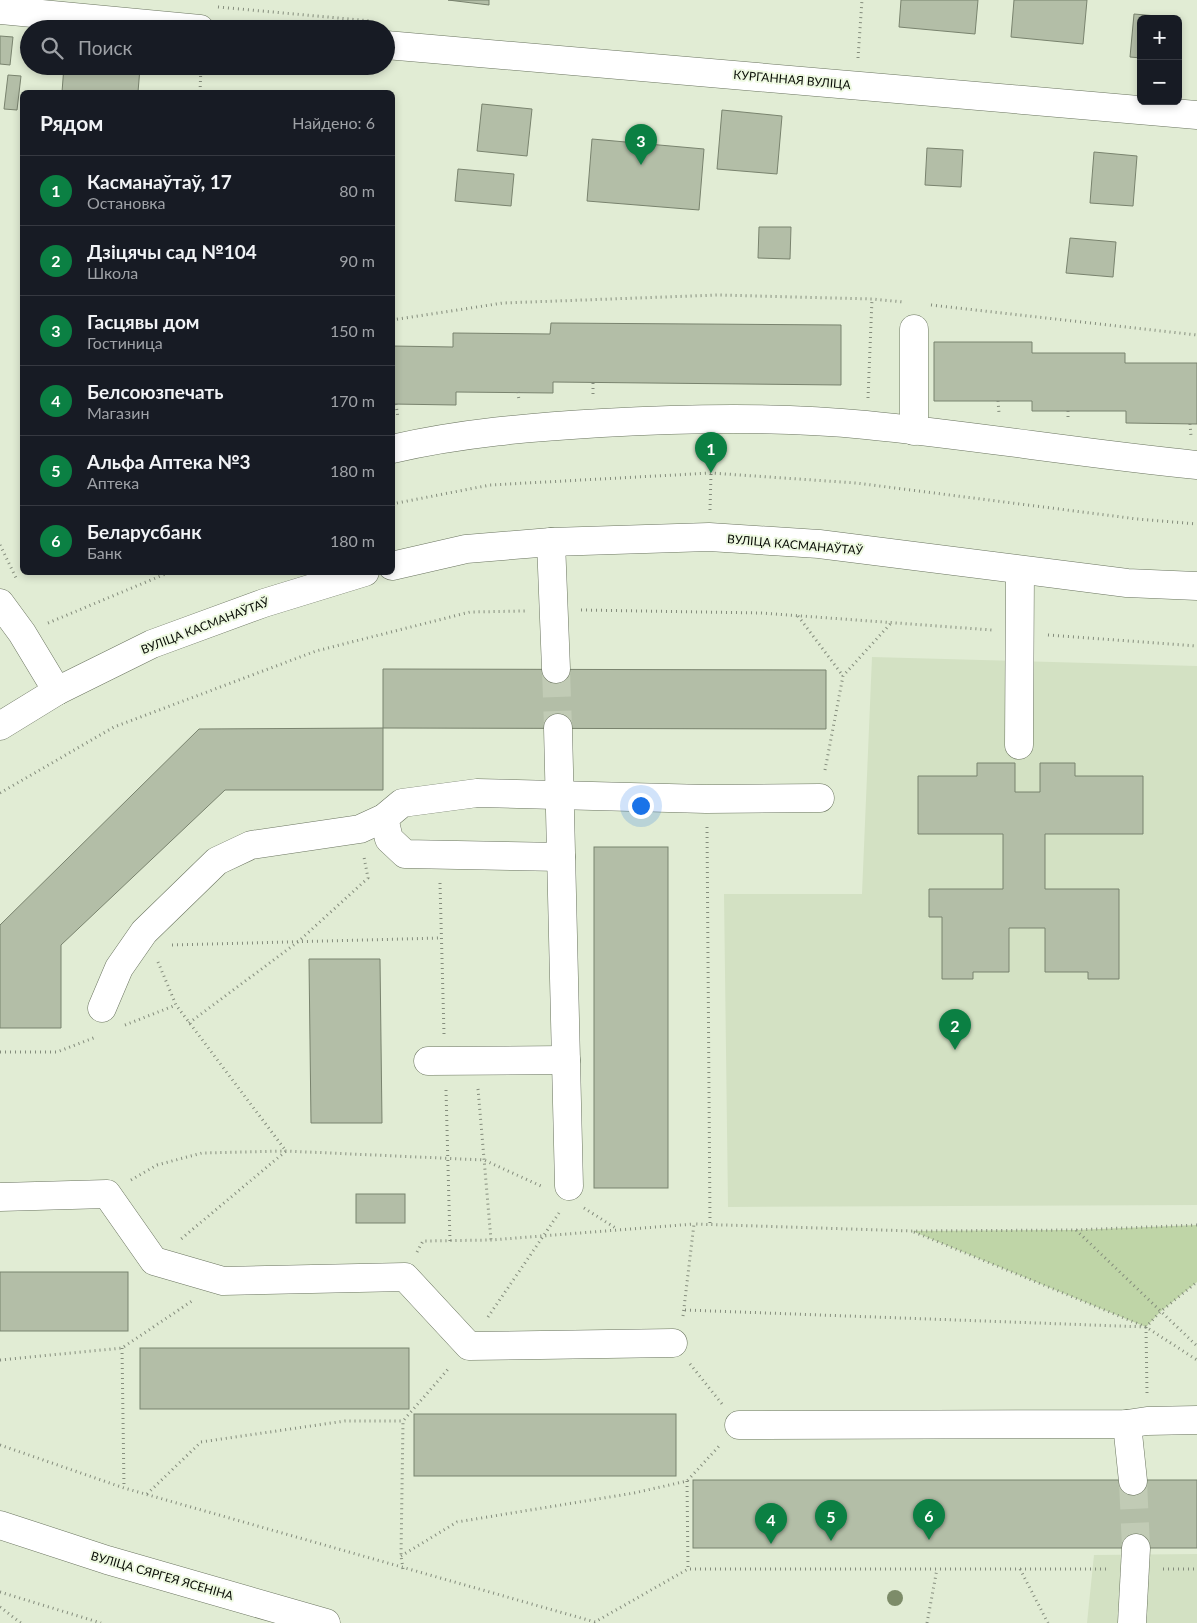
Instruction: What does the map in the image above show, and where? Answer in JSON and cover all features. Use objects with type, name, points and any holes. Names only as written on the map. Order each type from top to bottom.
[{"type":"street","points":[[0,10],[105,20]]},
{"type":"street","name":"КУРГАННАЯ ВУЛІЦА","points":[[395,46],[1197,115]]},
{"type":"street","points":[[914,432],[916,312]]},
{"type":"street","points":[[395,448],[543,427],[660,420],[807,420],[867,425],[1197,465]]},
{"type":"street","name":"ВУЛІЦА КАСМАНАЎТАЎ","points":[[395,565],[466,550],[551,542],[709,538],[819,544],[1020,571],[1127,583],[1197,586]]},
{"type":"street","points":[[551,542],[556,669]]},
{"type":"street","points":[[1019,745],[1020,571]]},
{"type":"street","name":"ВУЛІЦА КАСМАНАЎТАЎ","points":[[0,726],[57,691],[152,644],[264,603],[351,575]]},
{"type":"street","points":[[0,603],[22,633],[57,691]]},
{"type":"street","points":[[558,728],[569,1192]]},
{"type":"street","points":[[109,1023],[119,968],[148,939],[217,861],[251,844],[360,829],[384,818],[402,803],[467,794],[706,799],[820,798]]},
{"type":"street","points":[[384,818],[389,839],[405,854],[561,857]]},
{"type":"street","points":[[428,1061],[566,1060]]},
{"type":"street","points":[[0,1197],[107,1194],[154,1261],[222,1281],[405,1277],[469,1346],[673,1344]]},
{"type":"street","points":[[739,1425],[1197,1420]]},
{"type":"street","points":[[1133,1481],[1137,1422]]},
{"type":"street","name":"ВУЛІЦА СЯРГЕЯ ЯСЕНІНА","points":[[0,1525],[107,1560],[326,1623]]},
{"type":"street","points":[[1132,1623],[1136,1559]]},
{"type":"path","points":[[855,86],[862,0]]},
{"type":"path","points":[[200,90],[201,75]]},
{"type":"path","points":[[395,320],[503,303],[718,295],[872,299],[916,312],[1197,335]]},
{"type":"path","points":[[867,425],[872,299]]},
{"type":"path","points":[[593,382],[593,402]]},
{"type":"path","points":[[709,538],[711,473]]},
{"type":"path","points":[[395,503],[490,485],[711,473],[856,483],[1137,519],[1197,524]]},
{"type":"path","points":[[22,633],[163,575]]},
{"type":"path","points":[[798,616],[843,676]]},
{"type":"path","points":[[820,798],[843,676],[892,622]]},
{"type":"path","points":[[706,799],[710,1224]]},
{"type":"path","points":[[189,1024],[299,941],[368,878],[360,829]]},
{"type":"path","points":[[286,1151],[176,1005],[148,939],[299,941],[441,938]]},
{"type":"path","points":[[0,1052],[57,1052],[109,1023],[176,1005]]},
{"type":"path","points":[[476,1061],[492,1240]]},
{"type":"path","points":[[154,1261],[286,1151]]},
{"type":"path","points":[[107,1194],[157,1164],[202,1152],[286,1151],[484,1160],[569,1192],[617,1229]]},
{"type":"path","points":[[403,1569],[401,1556],[403,1421],[469,1346],[569,1192]]},
{"type":"path","points":[[401,1556],[457,1522],[634,1493],[687,1481],[739,1425],[673,1344],[685,1310],[694,1224]]},
{"type":"path","points":[[405,1277],[423,1241],[492,1240],[694,1224],[912,1231],[1076,1230],[1197,1225]]},
{"type":"path","points":[[1076,1230],[1197,1346]]},
{"type":"path","points":[[912,1231],[1146,1327],[1197,1360]]},
{"type":"path","points":[[0,1360],[122,1348],[222,1281]]},
{"type":"path","points":[[1137,1422],[1146,1327],[1160,1312],[1197,1282]]},
{"type":"path","points":[[685,1310],[1146,1327]]},
{"type":"path","points":[[122,1348],[124,1488]]},
{"type":"path","points":[[146,1495],[201,1442],[344,1421],[403,1421]]},
{"type":"path","points":[[0,1445],[146,1495],[597,1623],[688,1570],[1020,1569],[1136,1559],[1197,1569]]},
{"type":"path","points":[[687,1481],[688,1570]]},
{"type":"path","points":[[927,1623],[936,1569]]},
{"type":"path","points":[[1020,1569],[1048,1623]]},
{"type":"path","points":[[0,1592],[100,1623]]},
{"type":"path","points":[[0,1607],[21,1623]]},
{"type":"shaded area","points":[[872,657],[1197,666],[1197,1205],[728,1207],[724,894],[862,894]]},
{"type":"shaded area","points":[[1197,1225],[1197,1282],[1160,1312],[1146,1327],[912,1231],[1076,1230]]},
{"type":"shaded area","points":[[1197,1554],[1197,1623],[1087,1623],[1094,1555]]},
{"type":"building","points":[[448,0],[489,0],[489,5]]},
{"type":"building","points":[[901,0],[978,0],[975,34],[899,27]]},
{"type":"building","points":[[1014,0],[1087,0],[1083,44],[1011,37]]},
{"type":"building","points":[[1134,14],[1145,15],[1137,15],[1137,58],[1130,57]]},
{"type":"building","points":[[0,36],[13,37],[10,65],[0,64]]},
{"type":"building","points":[[8,75],[21,76],[17,110],[4,109]]},
{"type":"building","points":[[63,75],[139,75],[138,90],[62,90]]},
{"type":"building","points":[[482,104],[532,109],[527,156],[477,151]]},
{"type":"building","points":[[722,110],[782,116],[777,174],[717,169]]},
{"type":"building","points":[[592,139],[704,149],[699,210],[587,201]]},
{"type":"building","points":[[927,148],[963,150],[961,187],[925,185]]},
{"type":"building","points":[[1094,152],[1137,156],[1133,206],[1090,203]]},
{"type":"building","points":[[458,169],[514,174],[511,206],[455,201]]},
{"type":"building","points":[[759,227],[791,227],[790,259],[758,258]]},
{"type":"building","points":[[1070,238],[1116,242],[1113,277],[1066,273]]},
{"type":"building","points":[[551,323],[841,325],[841,385],[553,382],[553,393],[456,392],[456,405],[395,404],[395,346],[453,347],[453,333],[550,334]]},
{"type":"building","points":[[934,342],[1032,342],[1032,353],[1125,353],[1125,363],[1197,363],[1197,424],[1126,423],[1126,411],[1032,411],[1032,401],[934,401]]},
{"type":"building","points":[[383,669],[826,670],[826,729],[383,728]]},
{"type":"building","points":[[383,728],[383,790],[225,790],[61,945],[61,1028],[0,1028],[0,925],[199,729]]},
{"type":"building","points":[[977,763],[1015,763],[1015,792],[1040,792],[1040,763],[1075,763],[1075,776],[1143,776],[1143,834],[1045,834],[1045,889],[1119,889],[1119,979],[1088,979],[1088,972],[1045,972],[1045,928],[1009,928],[1009,972],[973,972],[973,979],[942,979],[942,917],[929,917],[929,889],[1003,889],[1003,834],[918,834],[918,776],[977,776]]},
{"type":"building","points":[[594,847],[668,847],[668,1188],[594,1188]]},
{"type":"building","points":[[309,959],[380,959],[382,1123],[311,1123]]},
{"type":"building","points":[[356,1194],[405,1194],[405,1223],[356,1223]]},
{"type":"building","points":[[0,1272],[128,1272],[128,1331],[0,1331]]},
{"type":"building","points":[[140,1348],[409,1348],[409,1409],[140,1409]]},
{"type":"building","points":[[414,1414],[676,1414],[676,1476],[414,1476]]},
{"type":"building","points":[[693,1480],[1197,1480],[1197,1548],[693,1548]]},
{"type":"tunnel","points":[[556,669],[558,728]]},
{"type":"tunnel","points":[[1133,1481],[1136,1548]]},
{"type":"place","name":"Гасцявы дом","points":[[641,165]]},
{"type":"place","name":"Касманаўтаў, 17","points":[[711,473]]},
{"type":"place","name":"Дзіцячы сад №104","points":[[955,1050]]},
{"type":"place","name":"Беларусбанк","points":[[929,1540]]},
{"type":"place","name":"Альфа Аптека №3","points":[[831,1541]]},
{"type":"place","name":"Белсоюзпечать","points":[[771,1544]]}]
